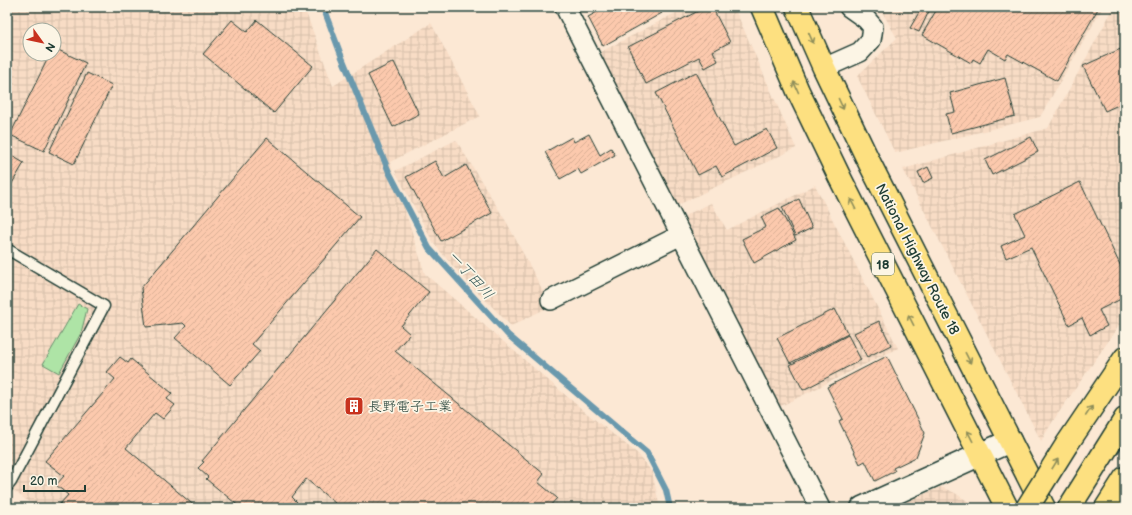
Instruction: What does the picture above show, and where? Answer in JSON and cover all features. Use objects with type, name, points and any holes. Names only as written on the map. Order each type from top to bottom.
[{"type":"highway","name":"18","points":[[762,7],[798,91],[840,178],[1006,508]]},
{"type":"highway","name":"National Highway Route 18","points":[[797,7],[824,68],[870,164],[1044,508]]},
{"type":"highway","points":[[1027,508],[1067,444],[1123,361]]},
{"type":"highway","points":[[1069,508],[1125,419]]},
{"type":"highway","points":[[1106,508],[1125,478]]},
{"type":"street","points":[[565,7],[820,508]]},
{"type":"street","points":[[824,68],[860,52],[871,40],[873,26],[866,18],[849,7]]},
{"type":"street","points":[[551,300],[681,235]]},
{"type":"street","points":[[862,508],[1010,441]]},
{"type":"lane","points":[[7,249],[104,306],[7,487]]},
{"type":"shaded area","points":[[7,7],[304,7],[333,86],[431,23],[480,116],[390,162],[425,274],[584,411],[638,454],[652,472],[660,508],[37,508],[7,486]]},
{"type":"shaded area","points":[[687,7],[734,7],[796,148],[676,206],[599,53]]},
{"type":"shaded area","points":[[876,7],[1103,7],[1040,117],[895,153],[857,76],[897,38],[881,10]]},
{"type":"shaded area","points":[[1114,7],[1125,7],[1125,317],[1053,421],[1041,441],[903,169],[1048,128]]},
{"type":"shaded area","points":[[456,140],[507,223],[551,306],[511,326],[457,271],[434,244],[395,171]]},
{"type":"shaded area","points":[[815,185],[898,348],[779,407],[683,221],[686,215],[711,203],[727,230]]},
{"type":"shaded area","points":[[941,487],[955,493],[976,508],[891,508]]},
{"type":"green space","points":[[78,304],[87,309],[81,333],[59,373],[43,364]]},
{"type":"building","points":[[606,7],[659,7],[662,13],[603,46],[588,17]]},
{"type":"building","points":[[706,7],[712,7],[730,42],[713,51],[718,61],[705,68],[699,57],[646,84],[628,47]]},
{"type":"building","points":[[922,7],[931,7],[919,32],[910,28]]},
{"type":"building","points":[[938,7],[1099,7],[1057,81],[1008,54],[1005,59],[988,49],[980,63],[973,59],[971,63],[922,35]]},
{"type":"building","points":[[232,20],[247,32],[257,20],[313,66],[274,113],[203,54]]},
{"type":"building","points":[[1125,47],[1125,102],[1105,111],[1083,66]]},
{"type":"building","points":[[62,52],[86,63],[44,151],[10,135],[46,62],[62,62]]},
{"type":"building","points":[[394,62],[419,114],[393,127],[368,75]]},
{"type":"building","points":[[696,72],[734,146],[767,129],[777,148],[722,177],[716,166],[698,175],[656,93]]},
{"type":"building","points":[[87,73],[112,85],[74,164],[49,152]]},
{"type":"building","points":[[1005,78],[1015,116],[951,133],[946,114],[955,112],[950,93]]},
{"type":"building","points":[[589,134],[600,155],[611,148],[615,155],[581,174],[578,169],[560,179],[545,152],[572,137],[574,142]]},
{"type":"building","points":[[1031,137],[1038,152],[992,175],[985,160]]},
{"type":"building","points":[[267,138],[360,217],[252,344],[260,351],[230,385],[175,338],[186,326],[183,323],[146,327],[141,288]]},
{"type":"building","points":[[7,153],[24,163],[7,192]]},
{"type":"building","points":[[435,161],[444,178],[466,165],[492,213],[441,241],[406,177]]},
{"type":"building","points":[[928,167],[933,178],[923,183],[918,172]]},
{"type":"building","points":[[1080,182],[1125,275],[1125,297],[1099,310],[1107,326],[1090,335],[1082,318],[1069,325],[1031,247],[1006,258],[1001,246],[1025,235],[1015,214]]},
{"type":"building","points":[[799,199],[812,228],[795,236],[782,207]]},
{"type":"building","points":[[779,208],[796,240],[754,263],[742,239],[766,227],[761,217]]},
{"type":"building","name":"長野電子工業","points":[[377,249],[429,292],[401,326],[410,334],[395,351],[544,474],[538,482],[557,498],[548,508],[331,508],[335,503],[306,479],[292,497],[297,502],[294,507],[295,508],[241,508],[206,479],[208,477],[198,468],[204,462],[202,461]]},
{"type":"building","points":[[835,309],[848,334],[790,363],[777,338]]},
{"type":"building","points":[[879,321],[891,345],[867,357],[854,333]]},
{"type":"building","points":[[848,335],[861,360],[803,390],[790,365]]},
{"type":"building","points":[[887,356],[925,433],[916,457],[893,468],[895,471],[875,481],[865,461],[860,464],[839,421],[843,419],[827,387]]},
{"type":"building","points":[[120,357],[128,363],[131,359],[172,393],[167,399],[175,405],[163,419],[155,413],[126,448],[197,508],[63,508],[59,505],[68,495],[56,485],[64,476],[45,461],[115,379],[107,372]]},
{"type":"waterway","name":"一丁田川","points":[[323,7],[389,172],[429,248],[508,335],[647,453],[666,490],[670,508]]},
{"type":"place","name":"長野電子工業","points":[[354,406]]}]
